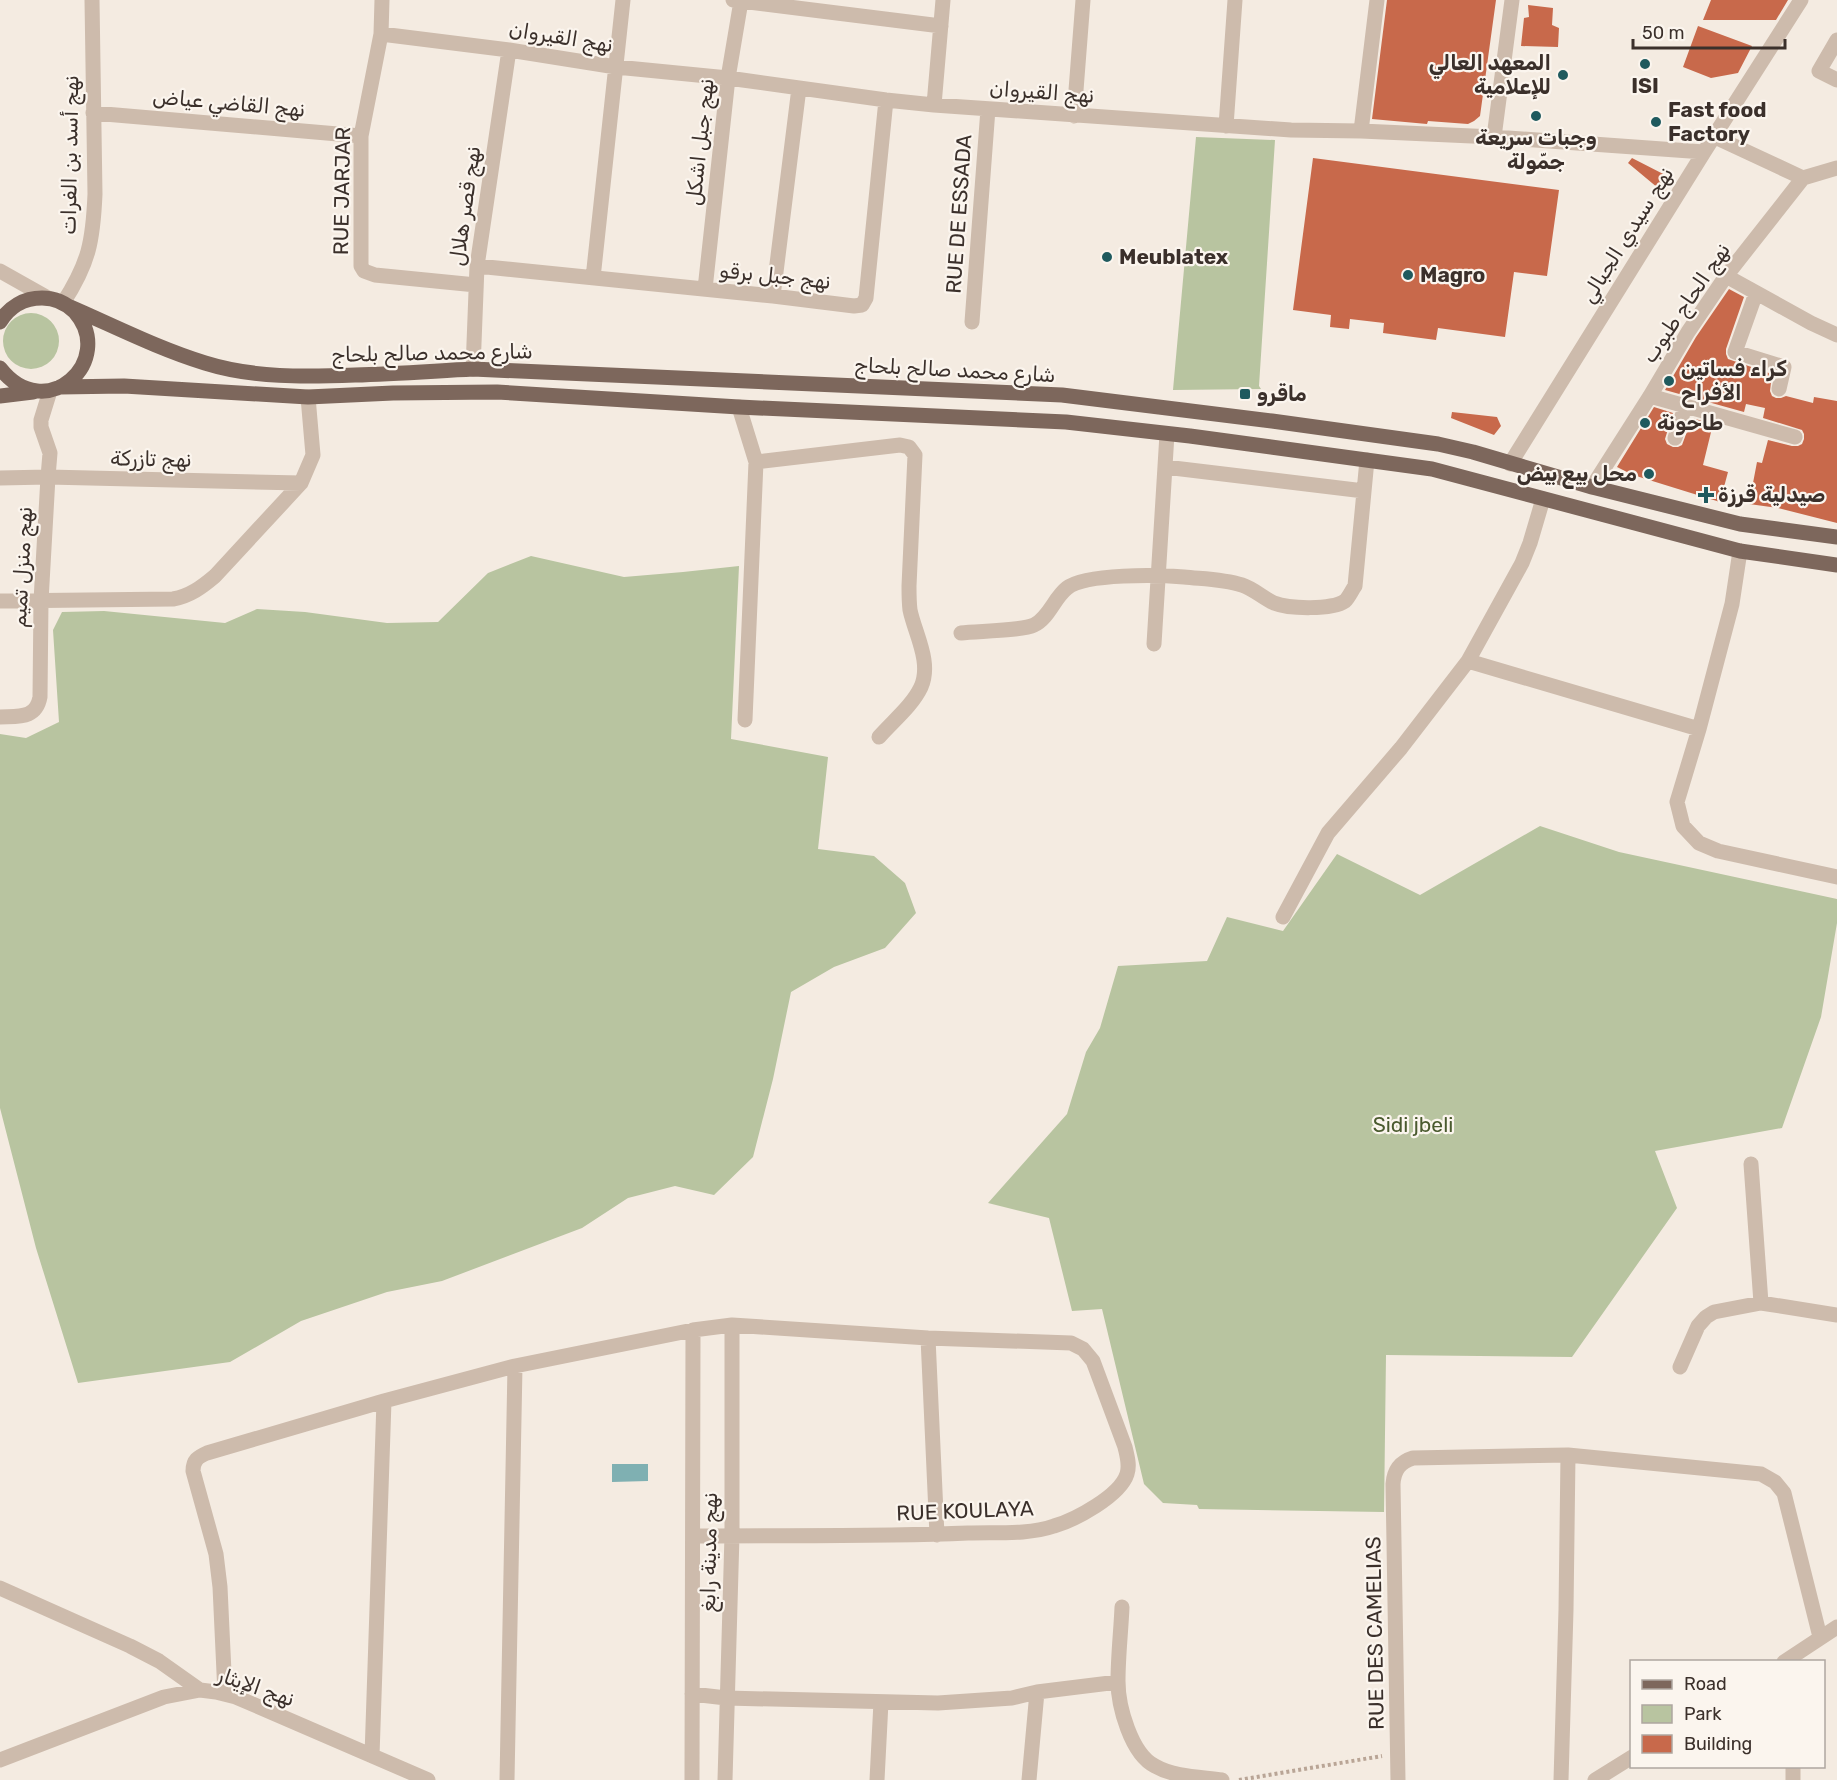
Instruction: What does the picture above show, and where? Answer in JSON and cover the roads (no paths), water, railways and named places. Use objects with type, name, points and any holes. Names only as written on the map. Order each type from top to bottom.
[{"type":"main road","points":[[0,322],[4,314],[17,304],[32,298],[48,298]]},
{"type":"main road","name":"شارع محمد صالح بلحاج","points":[[48,298],[165,348],[206,363],[241,371],[301,377],[473,369],[1062,395],[1438,444],[1592,487],[1740,524],[1837,537]]},
{"type":"main road","points":[[0,368],[9,379],[21,387],[49,390],[74,378],[83,365],[87,350],[87,334],[81,319],[66,305]]},
{"type":"main road","name":"شارع محمد صالح بلحاج","points":[[0,396],[49,390],[124,386],[308,397],[497,392],[739,407],[1066,422],[1190,436],[1449,473],[1740,551],[1837,565]]},
{"type":"main road","points":[[1190,436],[1191,411]]},
{"type":"street","name":"نهج أسد بن الفرات","points":[[66,305],[92,240],[95,194],[92,0]]},
{"type":"street","name":"RUE JARJAR","points":[[382,0],[381,33],[361,136],[362,266],[364,271],[375,275],[476,285]]},
{"type":"street","points":[[593,278],[623,0]]},
{"type":"street","points":[[934,105],[943,0]]},
{"type":"street","points":[[1074,116],[1083,0]]},
{"type":"street","points":[[1226,126],[1236,0]]},
{"type":"street","points":[[1361,131],[1377,0]]},
{"type":"street","points":[[1494,137],[1512,0]]},
{"type":"street","name":"نهج سيدي الجبالي","points":[[1510,464],[1801,0]]},
{"type":"street","points":[[737,1],[941,26]]},
{"type":"street","name":"نهج جبل اشكل","points":[[705,289],[737,1]]},
{"type":"street","name":"نهج القيروان","points":[[381,33],[616,67],[728,78],[886,100],[988,110],[1291,130],[1494,137],[1704,152]]},
{"type":"street","points":[[1837,40],[1819,71],[1837,80]]},
{"type":"street","name":"نهج قصر هلال","points":[[473,369],[477,266],[509,50]]},
{"type":"street","points":[[773,296],[799,88]]},
{"type":"street","name":"نهج جبل برقو","points":[[477,266],[854,306],[862,305],[866,298],[886,100]]},
{"type":"street","name":"RUE DE ESSADA","points":[[972,322],[988,110]]},
{"type":"street","name":"نهج القاضي عياض","points":[[93,113],[361,136]]},
{"type":"street","points":[[1714,137],[1803,178],[1837,168]]},
{"type":"street","name":"نهج الحاج طبوب","points":[[1592,487],[1688,332],[1726,276],[1803,178]]},
{"type":"street","points":[[0,271],[48,298]]},
{"type":"street","points":[[1726,276],[1837,335]]},
{"type":"street","points":[[1756,293],[1735,352],[1784,367],[1779,389]]},
{"type":"street","name":"نهج منزل تميم","points":[[0,717],[26,715],[36,709],[39,703],[40,601],[50,453],[41,427],[49,390]]},
{"type":"street","points":[[1650,396],[1795,437]]},
{"type":"street","points":[[0,601],[173,599],[192,594],[215,576],[301,483],[313,455],[308,397]]},
{"type":"street","points":[[739,407],[756,462],[745,720]]},
{"type":"street","points":[[1675,438],[1685,407]]},
{"type":"street","points":[[1154,644],[1167,434]]},
{"type":"street","points":[[756,462],[900,445],[909,447],[915,455],[910,608],[925,670],[921,686],[879,737]]},
{"type":"street","points":[[962,633],[1024,628],[1034,625],[1043,618],[1057,597],[1069,586],[1086,580],[1159,575],[1229,581],[1246,586],[1273,603],[1289,608],[1335,606],[1346,600],[1355,586],[1367,460]]},
{"type":"street","points":[[1165,467],[1364,491]]},
{"type":"street","name":"نهج تازركة","points":[[0,478],[301,483]]},
{"type":"street","points":[[1283,917],[1328,833],[1401,748],[1468,661],[1522,563],[1543,499]]},
{"type":"street","points":[[1740,551],[1732,604],[1677,802],[1683,826],[1699,843],[1718,851],[1837,877]]},
{"type":"street","points":[[1468,661],[1699,729]]},
{"type":"street","points":[[1751,1164],[1761,1303]]},
{"type":"street","points":[[1680,1366],[1698,1326],[1714,1312],[1761,1303],[1837,1315]]},
{"type":"street","name":"RUE KOULAYA","points":[[225,1695],[219,1576],[212,1535],[194,1476],[195,1461],[207,1453],[384,1401],[515,1366],[693,1330],[732,1325],[928,1338],[1071,1343],[1083,1349],[1093,1361],[1125,1447],[1128,1466],[1124,1480],[1112,1495],[1072,1519],[1038,1530],[937,1535],[693,1536]]},
{"type":"street","name":"نهج مدينة رابغ","points":[[725,1780],[732,1535],[732,1325]]},
{"type":"street","name":"نهج مدينة رابغ","points":[[692,1780],[693,1330]]},
{"type":"street","points":[[928,1338],[937,1535]]},
{"type":"street","points":[[507,1780],[515,1366]]},
{"type":"street","points":[[372,1756],[384,1401]]},
{"type":"street","points":[[1562,1780],[1568,1455],[1761,1474],[1775,1482],[1784,1493],[1820,1637]]},
{"type":"street","name":"RUE DES CAMELIAS","points":[[1398,1780],[1393,1484],[1397,1468],[1405,1460],[1413,1458],[1568,1455]]},
{"type":"street","points":[[0,1588],[159,1660],[200,1690]]},
{"type":"street","points":[[1122,1607],[1118,1682],[1131,1740],[1146,1760],[1162,1770],[1222,1780]]},
{"type":"street","points":[[1787,1660],[1837,1627]]},
{"type":"street","points":[[692,1694],[726,1698],[938,1703],[1012,1698],[1037,1692],[1118,1682]]},
{"type":"street","name":"نهج الإيثار","points":[[0,1760],[164,1697],[200,1690],[236,1697],[428,1780]]},
{"type":"street","points":[[1029,1780],[1037,1692]]},
{"type":"street","points":[[877,1780],[881,1702]]},
{"type":"street","points":[[1595,1780],[1630,1758]]},
{"type":"water","points":[[612,1464],[648,1464],[648,1481],[612,1482]]},
{"type":"place","name":"ISI","points":[[1645,64]]},
{"type":"place","name":"المعهد العالي للإعلامية","points":[[1563,75]]},
{"type":"place","name":"وجبات سريعة جمّولة","points":[[1536,116]]},
{"type":"place","name":"Fast food Factory","points":[[1656,122]]},
{"type":"place","name":"Meublatex","points":[[1107,257]]},
{"type":"place","name":"Magro","points":[[1408,275]]},
{"type":"place","name":"كراء فساتين الأفراح","points":[[1669,381]]},
{"type":"place","name":"ماقرو","points":[[1245,394]]},
{"type":"place","name":"طاحونة","points":[[1645,423]]},
{"type":"place","name":"محل بيع بيض","points":[[1649,474]]},
{"type":"place","name":"صيدلية قرزة","points":[[1706,495]]},
{"type":"park label","name":"Sidi jbeli","points":[[1413,1125]]}]
